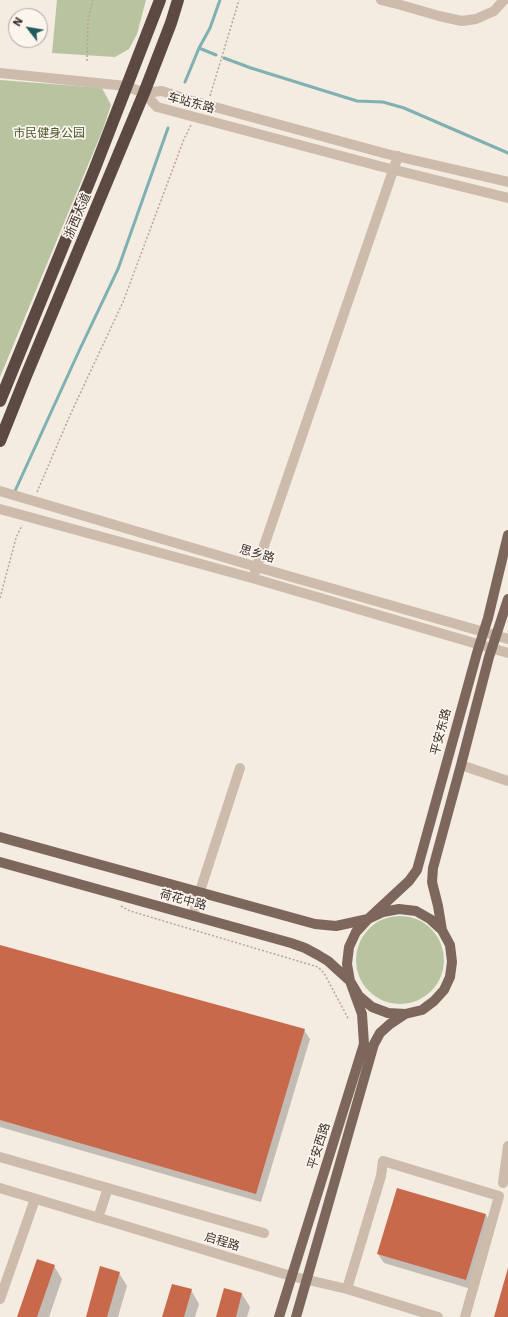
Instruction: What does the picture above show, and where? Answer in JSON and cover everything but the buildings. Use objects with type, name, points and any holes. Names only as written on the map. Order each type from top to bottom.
[{"type":"highway","name":"浙西大道","points":[[0,401],[95,168],[160,0]]},
{"type":"highway","name":"浙西大道","points":[[0,442],[144,93],[171,23],[178,0]]},
{"type":"main road","name":"平安东路","points":[[368,919],[409,881],[417,870],[484,631],[508,535]]},
{"type":"main road","points":[[368,919],[356,932],[349,947],[347,964],[350,981],[359,996],[372,1007],[388,1013],[405,1014],[422,1010],[434,1001],[444,990],[450,976],[452,962],[450,945],[442,930],[432,882],[433,868],[492,648],[508,599]]},
{"type":"main road","points":[[0,837],[315,924],[336,926],[368,919],[383,912],[399,909],[416,911],[430,919],[442,930]]},
{"type":"main road","name":"荷花中路","points":[[0,862],[305,948],[328,961],[350,981]]},
{"type":"main road","name":"平安西路","points":[[279,1317],[364,1044],[362,1014],[350,981]]},
{"type":"main road","name":"平安西路","points":[[296,1317],[374,1044],[380,1033],[405,1014]]},
{"type":"street","points":[[381,0],[462,21],[476,19],[488,14],[494,11],[504,0]]},
{"type":"street","points":[[0,73],[126,86],[144,93]]},
{"type":"street","name":"车站东路","points":[[144,93],[162,91],[398,156],[508,182]]},
{"type":"street","name":"车站东路","points":[[144,93],[157,107],[394,170],[508,198]]},
{"type":"street","points":[[252,578],[398,156]]},
{"type":"street","name":"思乡路","points":[[0,491],[33,502],[508,639]]},
{"type":"street","name":"思乡路","points":[[0,509],[252,578],[508,653]]},
{"type":"street","points":[[461,765],[508,780]]},
{"type":"street","points":[[193,916],[240,768]]},
{"type":"street","points":[[503,1183],[508,1146]]},
{"type":"street","points":[[0,1157],[264,1233]]},
{"type":"street","points":[[347,1289],[381,1176],[383,1161],[499,1196],[465,1317]]},
{"type":"street","name":"启程路","points":[[0,1188],[291,1276],[347,1289],[438,1317]]},
{"type":"street","points":[[98,1218],[108,1188]]},
{"type":"street","points":[[0,1299],[35,1198]]},
{"type":"path","points":[[87,61],[88,19],[93,0]]},
{"type":"path","points":[[207,104],[239,0]]},
{"type":"path","points":[[33,502],[71,413],[123,302],[184,139],[195,117]]},
{"type":"path","points":[[0,598],[16,538],[25,516]]},
{"type":"path","points":[[119,905],[130,911],[318,967],[324,973],[349,1020]]},
{"type":"green space","points":[[57,0],[146,0],[137,34],[129,49],[115,57],[52,53]]},
{"type":"green space","name":"市民健身公园","points":[[0,80],[102,88],[111,105],[103,129],[0,377]]},
{"type":"green space","points":[[400,916],[417,920],[431,929],[440,943],[444,960],[440,977],[431,991],[417,1000],[400,1004],[383,1000],[369,991],[360,977],[356,960],[360,943],[369,929],[383,920]]},
{"type":"waterway","points":[[185,82],[199,48],[210,28],[220,0]]},
{"type":"waterway","points":[[199,48],[216,55]]},
{"type":"waterway","points":[[224,58],[251,68],[357,101],[383,102],[404,108],[508,153]]},
{"type":"waterway","points":[[15,491],[118,269],[168,128]]}]
